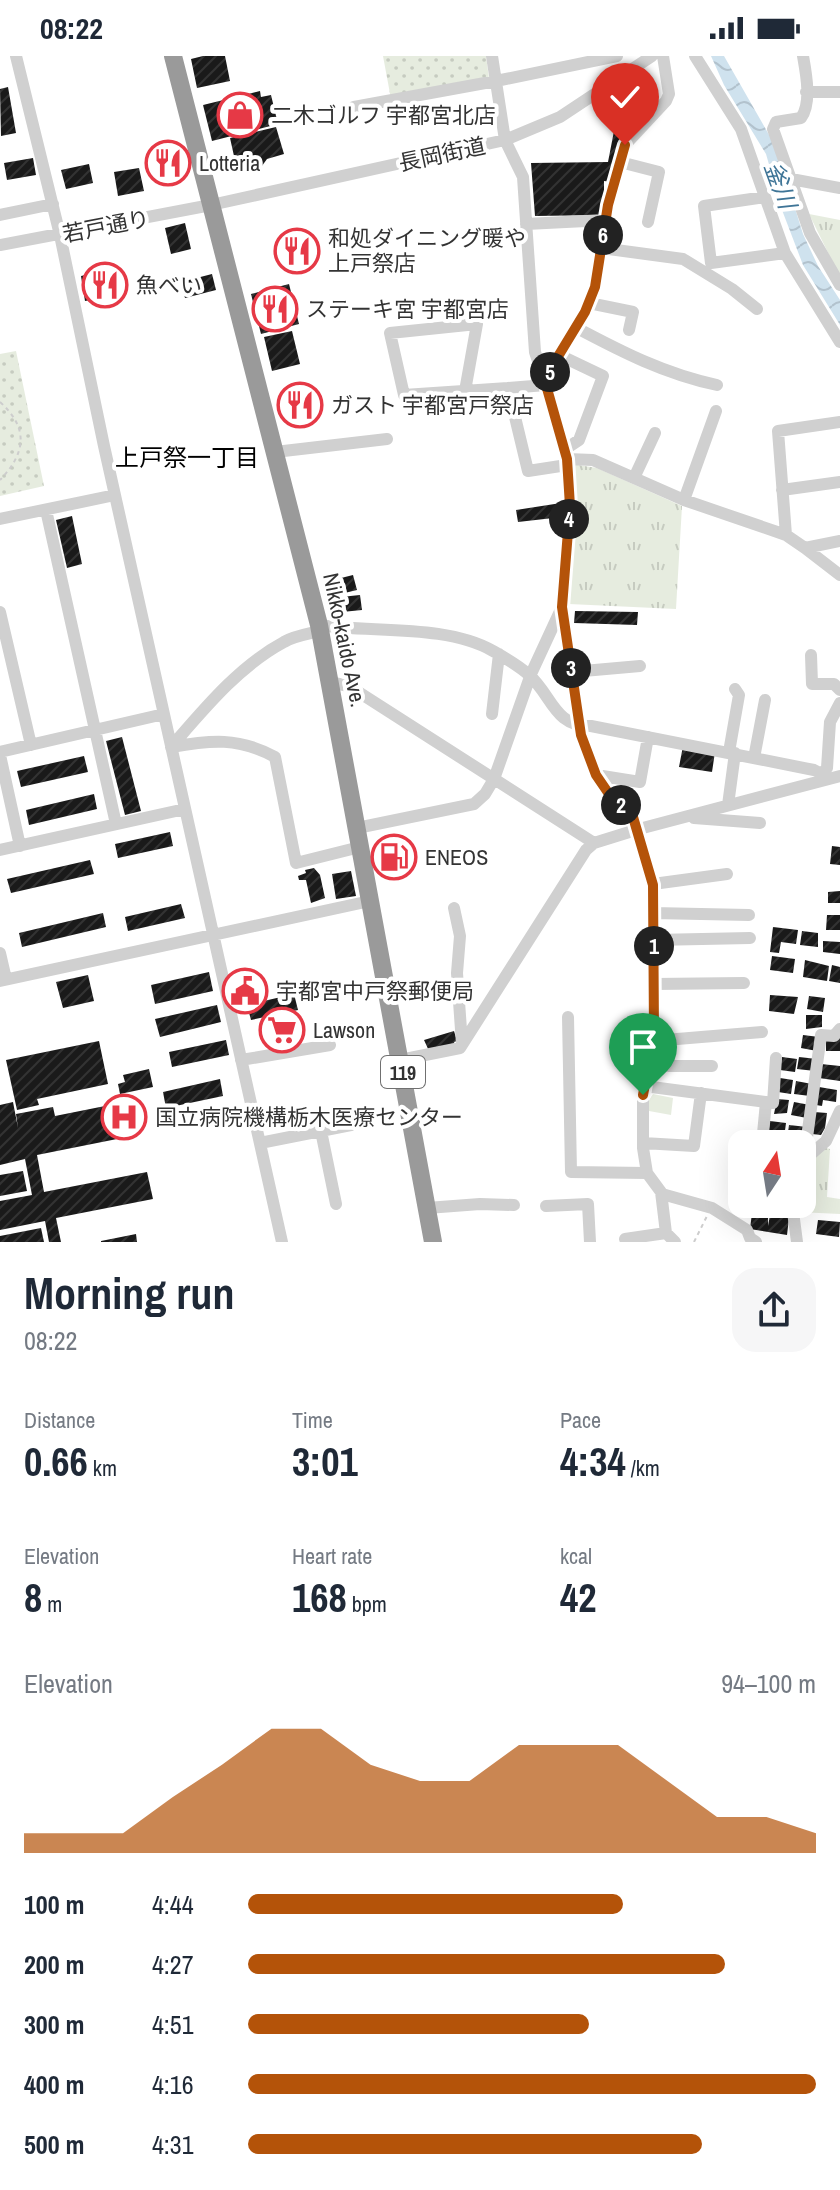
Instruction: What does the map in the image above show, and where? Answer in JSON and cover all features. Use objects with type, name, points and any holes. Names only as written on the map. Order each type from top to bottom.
[{"type":"highway","name":"Nikko-kaido Ave.","points":[[173,56],[319,628],[433,1242]]},
{"type":"street","points":[[16,56],[60,235],[282,1242]]},
{"type":"street","points":[[492,56],[505,140],[523,177],[535,352],[566,458],[570,506],[562,607],[581,735],[596,775],[609,794],[633,817],[639,829],[653,884],[656,1041],[644,1086],[643,1143],[647,1173],[662,1194],[670,1237],[628,1239]]},
{"type":"street","points":[[354,107],[617,56]]},
{"type":"street","points":[[546,385],[559,355],[589,303],[625,145],[669,94],[653,56]]},
{"type":"street","name":"長岡街道","points":[[211,205],[505,140],[560,117],[653,56]]},
{"type":"street","points":[[695,56],[741,129],[785,253],[840,342]]},
{"type":"street","points":[[803,56],[806,112],[801,118],[776,122],[773,129],[810,233],[840,285]]},
{"type":"street","points":[[806,92],[840,92]]},
{"type":"street","points":[[620,162],[659,172],[648,222]]},
{"type":"street","points":[[791,179],[840,188]]},
{"type":"street","points":[[765,197],[704,206],[711,263],[785,253]]},
{"type":"street","points":[[0,215],[53,204]]},
{"type":"street","name":"若戸通り","points":[[0,245],[211,205]]},
{"type":"street","points":[[526,224],[606,220]]},
{"type":"street","points":[[601,248],[683,259],[732,289],[757,309]]},
{"type":"street","points":[[589,303],[633,312],[629,330]]},
{"type":"street","points":[[465,391],[477,324],[390,333],[404,395],[465,391],[508,388],[546,385]]},
{"type":"street","points":[[575,327],[636,360],[717,385]]},
{"type":"street","points":[[559,355],[603,376],[579,440],[566,458]]},
{"type":"street","points":[[508,388],[528,471],[566,458],[593,460],[684,500],[786,535],[840,575]]},
{"type":"street","points":[[684,500],[716,411]]},
{"type":"street","points":[[786,535],[778,431],[840,422]]},
{"type":"street","points":[[634,478],[655,433]]},
{"type":"street","points":[[275,452],[387,439]]},
{"type":"street","points":[[782,490],[840,482]]},
{"type":"street","points":[[0,519],[115,495]]},
{"type":"street","points":[[46,510],[116,824]]},
{"type":"street","points":[[805,548],[840,541]]},
{"type":"street","points":[[357,828],[474,804],[485,794],[494,779],[530,676],[562,607]]},
{"type":"street","points":[[0,612],[31,745]]},
{"type":"street","points":[[171,747],[217,695],[261,657],[287,640],[319,628],[434,634],[465,640],[499,654],[530,676],[569,723],[732,752],[823,777]]},
{"type":"street","points":[[492,714],[499,654]]},
{"type":"street","points":[[811,655],[812,684],[834,684],[840,690]]},
{"type":"street","points":[[572,672],[640,666]]},
{"type":"street","points":[[329,682],[349,686],[594,843]]},
{"type":"street","points":[[728,805],[739,695],[735,689]]},
{"type":"street","points":[[754,758],[765,700]]},
{"type":"street","points":[[823,777],[827,768],[830,722],[840,703]]},
{"type":"street","points":[[20,846],[0,754],[164,714]]},
{"type":"street","points":[[596,775],[640,782],[648,737]]},
{"type":"street","points":[[171,747],[204,742],[241,742],[275,757],[296,863],[360,847]]},
{"type":"street","points":[[400,1060],[460,1048],[594,843],[823,777],[839,776],[840,792]]},
{"type":"street","points":[[0,850],[185,809]]},
{"type":"street","points":[[683,817],[760,823]]},
{"type":"street","points":[[653,884],[727,874]]},
{"type":"street","points":[[0,953],[3,980],[370,901]]},
{"type":"street","points":[[454,908],[460,936],[457,973],[462,1044]]},
{"type":"street","points":[[653,913],[749,915]]},
{"type":"street","points":[[654,940],[750,938]]},
{"type":"street","points":[[654,984],[744,983]]},
{"type":"street","points":[[568,1017],[571,1172],[647,1173]]},
{"type":"street","points":[[808,1130],[821,1035],[834,1036],[840,1029]]},
{"type":"street","points":[[656,1041],[762,1032]]},
{"type":"street","points":[[656,1041],[669,1066],[712,1066]]},
{"type":"street","points":[[241,1060],[330,1045]]},
{"type":"street","points":[[644,1086],[773,1103],[776,1058]]},
{"type":"street","points":[[643,1143],[694,1146],[701,1093]]},
{"type":"street","points":[[763,1130],[766,1102]]},
{"type":"street","points":[[816,1148],[826,1141],[840,1111]]},
{"type":"street","points":[[260,1143],[366,1122]]},
{"type":"street","points":[[321,1131],[336,1204]]},
{"type":"street","points":[[662,1194],[710,1207],[747,1230],[756,1242]]},
{"type":"street","points":[[427,1208],[470,1204],[514,1205]]},
{"type":"street","points":[[546,1206],[588,1204],[590,1242]]},
{"type":"street","points":[[794,1218],[797,1242]]},
{"type":"path","points":[[0,402],[18,423],[21,438],[19,454],[12,468],[0,480]]},
{"type":"path","points":[[694,1242],[710,1207]]},
{"type":"green space","points":[[383,56],[486,56],[490,86],[391,99]]},
{"type":"green space","points":[[809,214],[840,220],[840,277]]},
{"type":"green space","points":[[16,351],[44,486],[0,496],[0,354]]},
{"type":"green space","points":[[572,464],[597,468],[682,506],[676,609],[569,604],[576,528]]},
{"type":"green space","points":[[653,1094],[673,1098],[671,1115],[649,1111],[649,1100]]},
{"type":"green space","points":[[823,1147],[830,1149],[827,1197],[840,1199],[840,1214],[816,1213],[816,1154]]},
{"type":"water","name":"釜川","points":[[711,56],[724,56],[776,147],[803,234],[818,266],[840,300],[840,325],[803,265],[782,210],[766,154],[724,85]]},
{"type":"building","points":[[225,56],[230,81],[197,88],[191,59]]},
{"type":"building","points":[[8,87],[16,133],[1,136],[0,89]]},
{"type":"building","name":"二木ゴルフ 宇都宮北店","points":[[260,91],[261,97],[271,95],[278,124],[212,141],[203,105]]},
{"type":"building","points":[[614,107],[621,108],[623,140],[611,182],[604,181],[604,215],[535,216],[531,163],[608,162],[614,131]]},
{"type":"building","points":[[276,127],[284,154],[267,159],[262,166],[250,162],[236,165],[230,138]]},
{"type":"building","name":"Lotteria","points":[[175,152],[179,169],[160,174],[156,157]]},
{"type":"building","points":[[33,158],[36,175],[7,180],[4,163]]},
{"type":"building","points":[[89,164],[93,183],[66,189],[61,170]]},
{"type":"building","points":[[139,168],[144,191],[118,196],[114,172]]},
{"type":"building","points":[[185,223],[191,249],[171,254],[165,228]]},
{"type":"building","name":"和処ダイニング暖や 上戸祭店","points":[[311,232],[315,265],[283,269],[279,236]]},
{"type":"building","points":[[120,267],[124,294],[85,301],[81,276]]},
{"type":"building","points":[[212,274],[216,290],[185,298],[181,282]]},
{"type":"building","name":"ステーキ宮 宇都宮店","points":[[289,284],[299,324],[261,334],[251,294]]},
{"type":"building","points":[[292,331],[300,364],[272,371],[264,337]]},
{"type":"building","name":"ガスト 宇都宮戸祭店","points":[[314,388],[321,413],[285,423],[279,397]]},
{"type":"building","points":[[561,503],[562,517],[518,522],[516,510]]},
{"type":"building","points":[[72,516],[82,564],[67,568],[56,520]]},
{"type":"building","points":[[353,575],[357,590],[328,597],[325,582]]},
{"type":"building","points":[[360,595],[362,610],[332,613],[331,598]]},
{"type":"building","points":[[575,611],[638,612],[637,625],[574,623]]},
{"type":"building","points":[[122,737],[141,811],[125,815],[106,741]]},
{"type":"building","points":[[683,746],[715,752],[712,772],[679,767]]},
{"type":"building","points":[[84,756],[88,772],[21,787],[17,771]]},
{"type":"building","points":[[94,794],[97,809],[29,825],[26,810]]},
{"type":"building","points":[[170,832],[173,846],[118,858],[115,844]]},
{"type":"building","points":[[832,846],[840,847],[840,865],[830,864]]},
{"type":"building","points":[[90,860],[94,874],[11,893],[7,879]]},
{"type":"building","points":[[314,868],[320,875],[325,898],[311,903],[306,880],[299,880],[298,876]]},
{"type":"building","points":[[351,871],[356,896],[336,899],[332,874]]},
{"type":"building","points":[[840,891],[840,903],[828,903],[828,892]]},
{"type":"building","points":[[181,904],[185,918],[128,931],[125,917]]},
{"type":"building","points":[[103,913],[106,927],[22,947],[19,933]]},
{"type":"building","points":[[827,915],[840,915],[840,930],[826,930]]},
{"type":"building","points":[[773,927],[798,930],[796,944],[781,942],[779,953],[770,952]]},
{"type":"building","points":[[802,931],[818,933],[818,947],[800,945]]},
{"type":"building","points":[[823,941],[840,942],[840,954],[823,952]]},
{"type":"building","points":[[772,956],[795,959],[793,973],[770,970]]},
{"type":"building","points":[[805,960],[829,966],[827,981],[803,977]]},
{"type":"building","points":[[832,965],[840,967],[840,983],[829,981]]},
{"type":"building","points":[[209,972],[213,991],[155,1004],[151,985]]},
{"type":"building","points":[[88,975],[94,1001],[63,1008],[56,982]]},
{"type":"building","name":"宇都宮中戸祭郵便局","points":[[252,985],[255,1001],[242,1004],[236,988]]},
{"type":"building","points":[[294,994],[298,1010],[251,1020],[247,1005]]},
{"type":"building","points":[[770,995],[798,997],[794,1014],[769,1011]]},
{"type":"building","points":[[809,996],[825,998],[823,1012],[807,1009]]},
{"type":"building","points":[[217,1005],[221,1022],[160,1037],[155,1019]]},
{"type":"building","points":[[806,1015],[822,1015],[822,1027],[806,1029]]},
{"type":"building","name":"Lawson","points":[[289,1016],[294,1039],[275,1043],[270,1020]]},
{"type":"building","points":[[454,1031],[455,1045],[429,1051],[424,1040]]},
{"type":"building","points":[[803,1035],[819,1037],[817,1051],[801,1048]]},
{"type":"building","points":[[826,1037],[840,1038],[840,1051],[826,1051]]},
{"type":"building","points":[[226,1040],[229,1055],[172,1067],[169,1052]]},
{"type":"building","points":[[99,1041],[108,1084],[37,1099],[39,1105],[17,1110],[6,1060]]},
{"type":"building","points":[[782,1057],[797,1059],[795,1072],[780,1070]]},
{"type":"building","points":[[799,1057],[817,1059],[815,1071],[797,1069]]},
{"type":"building","points":[[821,1064],[840,1066],[840,1081],[819,1078]]},
{"type":"building","points":[[149,1069],[153,1087],[120,1094],[118,1084],[125,1082],[123,1075]]},
{"type":"building","points":[[780,1078],[793,1080],[791,1094],[778,1092]]},
{"type":"building","points":[[220,1079],[223,1096],[166,1108],[163,1092]]},
{"type":"building","points":[[796,1081],[812,1084],[810,1096],[794,1094]]},
{"type":"building","points":[[819,1087],[837,1090],[836,1102],[823,1100],[822,1106],[816,1105]]},
{"type":"building","points":[[777,1099],[789,1100],[787,1113],[774,1114]]},
{"type":"building","points":[[13,1102],[18,1128],[16,1114],[53,1107],[55,1116],[115,1104],[122,1138],[37,1155],[44,1192],[147,1172],[153,1199],[56,1218],[61,1242],[49,1242],[45,1221],[0,1230],[0,1201],[32,1195],[25,1159],[0,1165],[0,1105]]},
{"type":"building","points":[[794,1102],[810,1105],[807,1118],[791,1115]]},
{"type":"building","points":[[814,1112],[827,1113],[821,1135],[812,1130]]},
{"type":"building","points":[[770,1121],[786,1123],[785,1130],[769,1130]]},
{"type":"building","points":[[789,1125],[807,1127],[807,1130],[788,1130]]},
{"type":"building","points":[[23,1171],[27,1191],[0,1196],[0,1175]]},
{"type":"building","points":[[751,1218],[768,1218],[768,1226],[769,1218],[789,1218],[787,1235],[750,1229]]},
{"type":"building","points":[[818,1220],[840,1222],[839,1237],[816,1234]]},
{"type":"building","points":[[41,1228],[44,1242],[0,1242],[0,1236]]},
{"type":"building","points":[[136,1234],[137,1242],[101,1242],[101,1241]]},
{"type":"place","name":"二木ゴルフ 宇都宮北店","points":[[240,115]]},
{"type":"place","name":"Lotteria","points":[[168,163]]},
{"type":"place","name":"和処ダイニング暖や 上戸祭店","points":[[297,251]]},
{"type":"place","name":"魚べい","points":[[105,285]]},
{"type":"place","name":"ステーキ宮 宇都宮店","points":[[275,309]]},
{"type":"place","name":"ガスト 宇都宮戸祭店","points":[[300,405]]},
{"type":"place","name":"ENEOS","points":[[394,857]]},
{"type":"place","name":"宇都宮中戸祭郵便局","points":[[245,991]]},
{"type":"place","name":"Lawson","points":[[282,1030]]},
{"type":"place","name":"国立病院機構栃木医療センター","points":[[124,1117]]},
{"type":"district","name":"上戸祭一丁目","points":[[187,457]]},
{"type":"route","points":[[625,145],[608,205],[595,287],[585,312],[551,368],[546,385],[567,459],[570,506],[562,607],[581,735],[596,775],[609,794],[633,817],[639,829],[653,885],[654,1034],[643,1095]]}]
